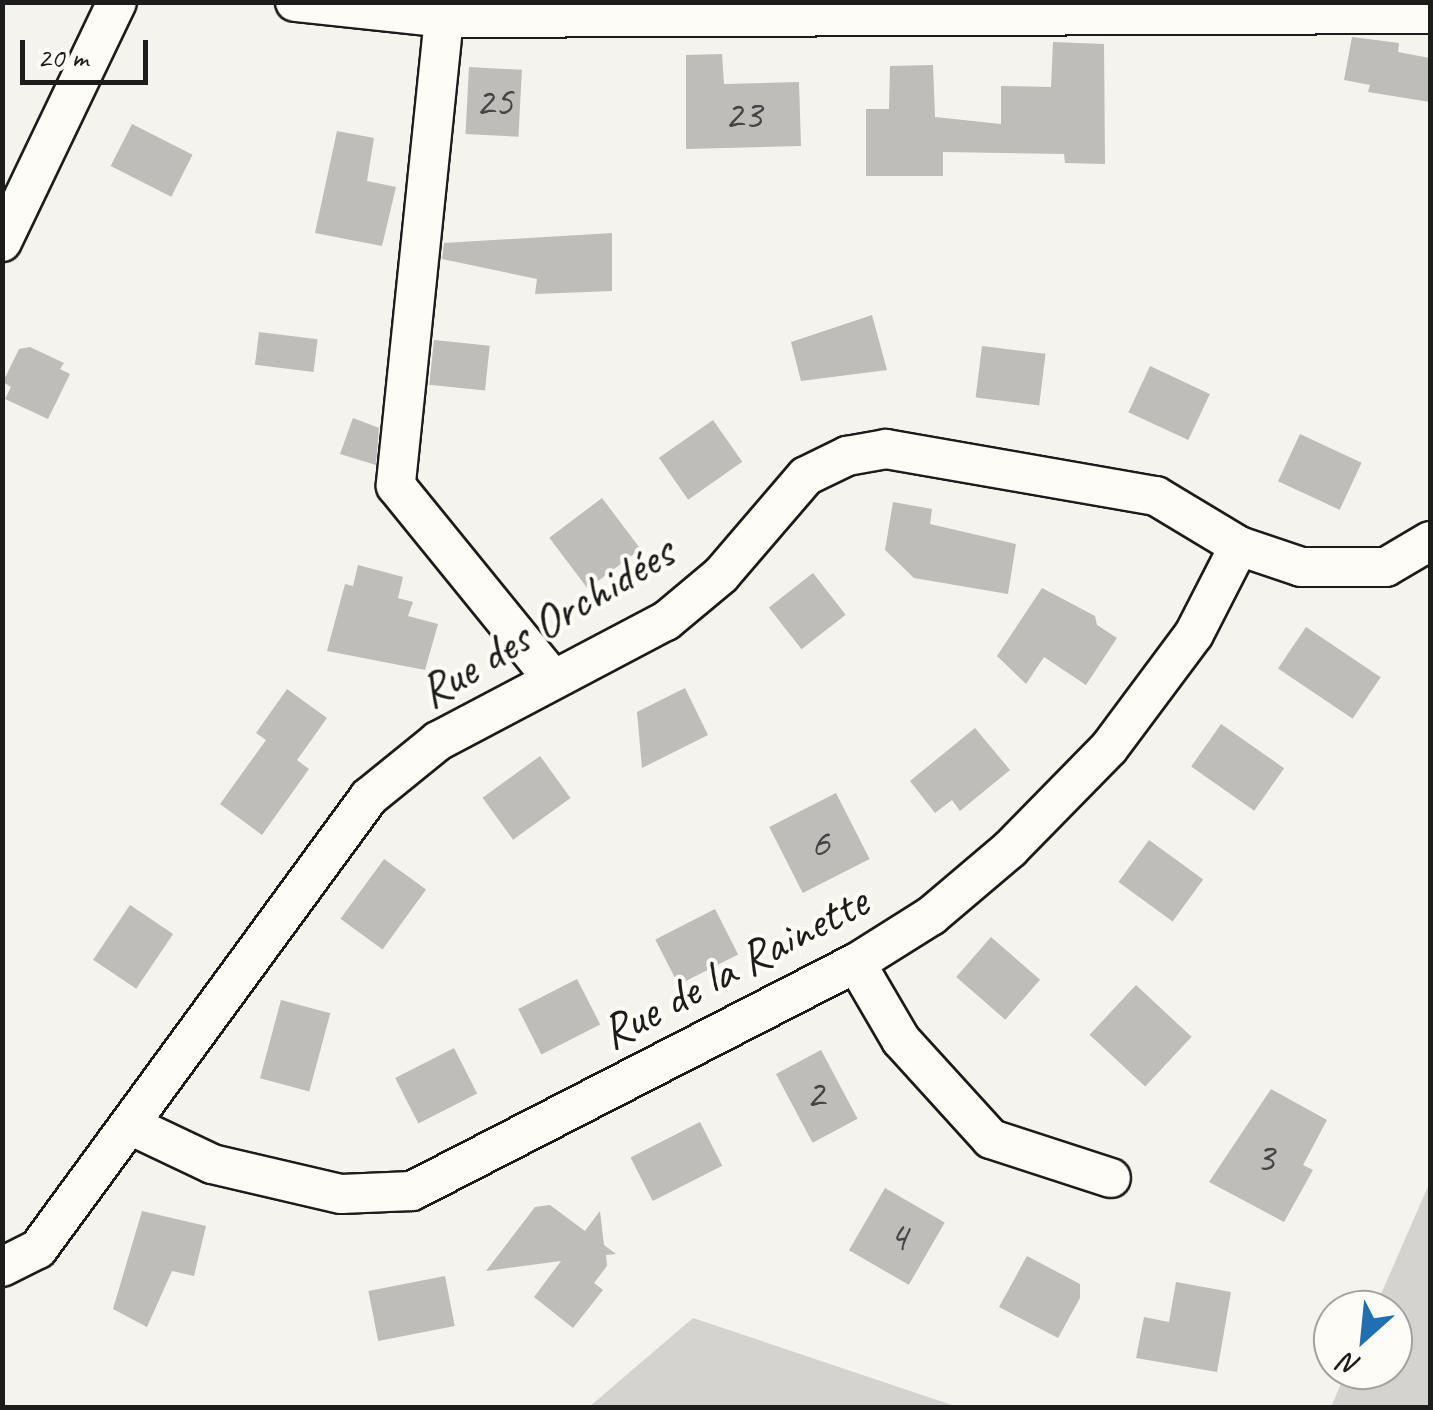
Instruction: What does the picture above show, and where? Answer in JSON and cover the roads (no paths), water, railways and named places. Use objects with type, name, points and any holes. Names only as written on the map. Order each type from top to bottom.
[{"type":"street","points":[[2,242],[116,2]]},
{"type":"street","points":[[296,2],[444,18],[1430,14]]},
{"type":"street","points":[[444,18],[396,486],[552,678]]},
{"type":"street","name":"Rue des Orchidées","points":[[2,1267],[38,1248],[370,797],[438,741],[666,621],[721,575],[806,476],[848,456],[886,449],[1156,496],[1239,546],[1301,567],[1386,567],[1430,541]]},
{"type":"street","name":"Rue de la Rainette","points":[[130,1125],[212,1164],[341,1194],[412,1191],[856,963],[944,905],[1108,748],[1194,634],[1239,546]]},
{"type":"street","points":[[856,963],[901,1040],[991,1140],[1112,1178]]}]
